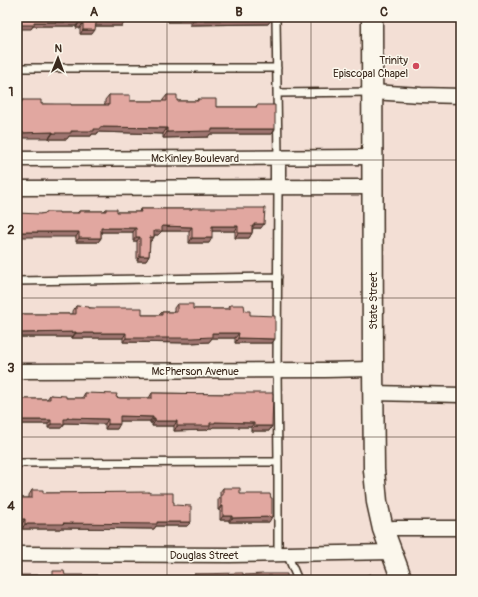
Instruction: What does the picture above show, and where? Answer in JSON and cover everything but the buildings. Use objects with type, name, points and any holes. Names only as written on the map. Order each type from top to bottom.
[{"type":"street","name":"State Street","points":[[372,17],[374,470],[377,502],[383,529],[402,580]]},
{"type":"street","points":[[372,92],[461,96]]},
{"type":"street","name":"McKinley Boulevard","points":[[17,159],[372,157]]},
{"type":"street","points":[[278,158],[278,188]]},
{"type":"street","points":[[17,188],[372,187]]},
{"type":"street","name":"McPherson Avenue","points":[[17,371],[277,371],[373,369]]},
{"type":"street","points":[[373,393],[461,395]]},
{"type":"street","points":[[383,529],[461,528]]},
{"type":"street","name":"Douglas Street","points":[[17,554],[230,555],[391,552]]},
{"type":"lane","points":[[276,17],[278,158]]},
{"type":"lane","points":[[17,68],[277,68]]},
{"type":"lane","points":[[277,93],[372,92]]},
{"type":"lane","points":[[278,188],[277,371],[278,462],[282,554],[298,580]]},
{"type":"lane","points":[[17,281],[278,277]]},
{"type":"lane","points":[[17,463],[278,462]]},
{"type":"place","name":"Trinity Episcopal Chapel","points":[[416,66]]}]
